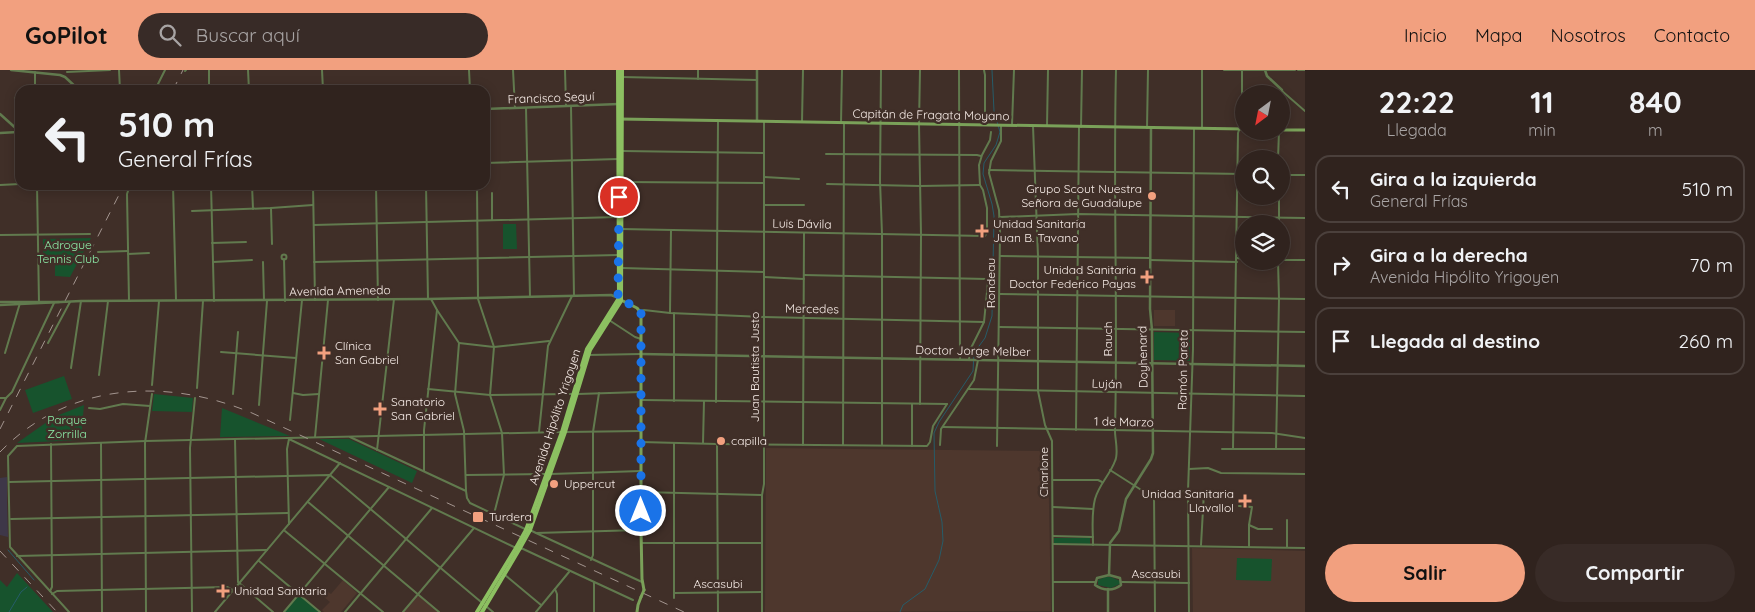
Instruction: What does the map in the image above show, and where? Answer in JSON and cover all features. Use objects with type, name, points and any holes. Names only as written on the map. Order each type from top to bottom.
[{"type":"main road","points":[[618,70],[621,104]]},
{"type":"main road","points":[[621,217],[619,159],[622,70]]},
{"type":"main road","points":[[620,299],[618,256],[623,182],[621,119]]},
{"type":"main road","name":"Capitán de Fragata Moyano","points":[[621,119],[1235,129]]},
{"type":"main road","points":[[1290,130],[1305,130]]},
{"type":"main road","points":[[620,229],[622,268],[620,299]]},
{"type":"main road","points":[[620,299],[640,312],[641,543],[644,590],[637,612]]},
{"type":"main road","name":"Avenida Hipólito Yrigoyen","points":[[575,394],[593,344],[620,299]]},
{"type":"main road","name":"Avenida Hipólito Yrigoyen","points":[[477,612],[504,575],[528,530],[564,432],[587,349],[620,299]]},
{"type":"main road","name":"Avenida Hipólito Yrigoyen","points":[[482,612],[484,604],[518,548]]},
{"type":"street","points":[[11,70],[65,77],[74,85]]},
{"type":"street","points":[[65,77],[67,71],[110,70]]},
{"type":"street","points":[[119,70],[120,85]]},
{"type":"street","points":[[158,85],[165,70]]},
{"type":"street","points":[[208,70],[209,85]]},
{"type":"street","points":[[248,70],[249,85]]},
{"type":"street","points":[[322,70],[323,85]]},
{"type":"street","points":[[469,70],[470,85]]},
{"type":"street","points":[[513,70],[515,108]]},
{"type":"street","points":[[565,70],[566,106]]},
{"type":"street","points":[[698,70],[698,79]]},
{"type":"street","points":[[757,70],[757,122]]},
{"type":"street","points":[[802,122],[803,70]]},
{"type":"street","points":[[842,70],[843,445]]},
{"type":"street","points":[[880,70],[882,445]]},
{"type":"street","points":[[920,70],[920,404]]},
{"type":"street","points":[[959,70],[960,360]]},
{"type":"street","points":[[984,70],[985,125]]},
{"type":"street","points":[[1012,125],[1014,70]]},
{"type":"street","points":[[1047,126],[1048,70]]},
{"type":"street","points":[[1076,430],[1078,170],[1082,70]]},
{"type":"street","name":"Rauch","points":[[1093,545],[1093,509],[1102,482],[1116,456],[1114,127],[1116,70]]},
{"type":"street","points":[[1148,70],[1149,128]]},
{"type":"street","points":[[1202,70],[1202,128]]},
{"type":"street","points":[[1224,70],[1305,70]]},
{"type":"street","points":[[1265,70],[1267,76],[1277,85]]},
{"type":"street","points":[[1242,71],[1242,85]]},
{"type":"street","points":[[35,72],[36,85]]},
{"type":"street","points":[[622,77],[757,80]]},
{"type":"street","points":[[1290,97],[1305,111]]},
{"type":"street","name":"Francisco Seguí","points":[[490,109],[621,104]]},
{"type":"street","points":[[539,432],[549,341],[573,296],[572,106]]},
{"type":"street","points":[[526,108],[530,297]]},
{"type":"street","points":[[0,114],[15,128]]},
{"type":"street","points":[[716,402],[718,121]]},
{"type":"street","name":"Juan Bautista Justo","points":[[762,612],[764,122]]},
{"type":"street","points":[[1001,125],[1001,141],[991,161],[989,170],[1235,174]]},
{"type":"street","name":"Charlone","points":[[1032,126],[1038,256],[1038,391],[1046,429],[1052,438],[1053,612]]},
{"type":"street","name":"Doyhenard","points":[[1109,575],[1109,545],[1119,531],[1123,507],[1153,456],[1149,128]]},
{"type":"street","name":"Ramón Pareta","points":[[1189,612],[1188,491],[1193,330],[1194,128]]},
{"type":"street","points":[[0,133],[15,132]]},
{"type":"street","points":[[827,184],[880,186],[980,185],[979,165],[981,156],[990,140],[991,132]]},
{"type":"street","points":[[623,151],[764,153]]},
{"type":"street","points":[[826,154],[981,156]]},
{"type":"street","points":[[490,163],[619,159]]},
{"type":"street","name":"Rondeau","points":[[989,170],[990,180],[996,195],[999,217],[1000,294],[997,446]]},
{"type":"street","points":[[1290,174],[1305,174]]},
{"type":"street","points":[[764,178],[799,179]]},
{"type":"street","points":[[623,182],[764,183]]},
{"type":"street","points":[[0,185],[15,184]]},
{"type":"street","name":"Luis Dávila","points":[[620,229],[985,236],[987,232],[987,208],[980,185]]},
{"type":"street","points":[[37,190],[39,302]]},
{"type":"street","points":[[128,190],[129,301]]},
{"type":"street","points":[[172,190],[176,301]]},
{"type":"street","points":[[211,190],[214,301]]},
{"type":"street","points":[[252,190],[253,209]]},
{"type":"street","points":[[313,190],[315,300]]},
{"type":"street","points":[[376,190],[378,300]]},
{"type":"street","points":[[426,190],[430,299],[459,343],[455,392],[464,434],[467,498],[470,503],[642,582]]},
{"type":"street","points":[[477,190],[478,298],[494,347],[490,395],[502,433],[504,475],[494,514]]},
{"type":"street","points":[[492,193],[492,220]]},
{"type":"street","points":[[192,211],[313,205]]},
{"type":"street","points":[[764,205],[804,205]]},
{"type":"street","points":[[271,208],[272,244]]},
{"type":"street","points":[[999,217],[1078,214],[1235,217]]},
{"type":"street","points":[[314,225],[621,217]]},
{"type":"street","points":[[1290,217],[1305,218]]},
{"type":"street","points":[[670,230],[670,313]]},
{"type":"street","points":[[803,445],[804,233]]},
{"type":"street","points":[[0,235],[90,234]]},
{"type":"street","points":[[212,243],[246,242]]},
{"type":"street","points":[[98,252],[149,253]]},
{"type":"street","points":[[314,262],[618,256]]},
{"type":"street","points":[[1000,256],[1235,260]]},
{"type":"street","points":[[284,259],[285,300]]},
{"type":"street","points":[[213,262],[252,260]]},
{"type":"street","points":[[1290,261],[1305,260]]},
{"type":"street","points":[[259,405],[265,301],[263,262]]},
{"type":"street","points":[[622,268],[764,272]]},
{"type":"street","points":[[1233,449],[1237,270]]},
{"type":"street","points":[[1276,448],[1280,270]]},
{"type":"street","points":[[764,277],[843,276],[988,280],[984,322],[970,350],[970,360]]},
{"type":"street","points":[[1000,294],[1305,299]]},
{"type":"street","name":"Avenida Amenedo","points":[[0,303],[378,300],[610,295],[620,299]]},
{"type":"street","points":[[377,450],[394,299]]},
{"type":"street","points":[[290,420],[302,300]]},
{"type":"street","points":[[315,438],[328,300]]},
{"type":"street","points":[[71,368],[81,301]]},
{"type":"street","points":[[99,376],[108,301]]},
{"type":"street","points":[[152,385],[159,301]]},
{"type":"street","points":[[196,388],[203,301]]},
{"type":"street","name":"Avenida Amenedo","points":[[39,302],[60,302]]},
{"type":"street","points":[[48,343],[70,302]]},
{"type":"street","points":[[5,353],[20,303]]},
{"type":"street","points":[[0,410],[6,398],[12,392],[54,303]]},
{"type":"street","points":[[424,471],[424,435],[437,310]]},
{"type":"street","name":"Mercedes","points":[[640,312],[644,310],[764,317],[984,322]]},
{"type":"street","points":[[674,313],[674,401]]},
{"type":"street","points":[[609,320],[636,337],[641,338]]},
{"type":"street","points":[[999,327],[1305,332]]},
{"type":"street","points":[[233,394],[238,332]]},
{"type":"street","points":[[459,343],[494,347],[549,341]]},
{"type":"street","points":[[221,352],[296,358]]},
{"type":"street","points":[[588,355],[641,354]]},
{"type":"street","name":"Doctor Jorge Melber","points":[[641,354],[1305,366]]},
{"type":"street","points":[[940,445],[943,427],[976,376],[977,360]]},
{"type":"street","points":[[428,389],[490,395],[641,392]]},
{"type":"street","name":"Luján","points":[[968,389],[1305,396]]},
{"type":"street","points":[[591,560],[593,555],[592,432],[598,393]]},
{"type":"street","points":[[146,612],[146,441],[152,394]]},
{"type":"street","points":[[293,394],[319,394]]},
{"type":"street","points":[[0,398],[6,398]]},
{"type":"street","points":[[192,612],[191,478],[195,398]]},
{"type":"street","points":[[641,400],[947,404],[933,426],[930,442],[927,446],[641,442]]},
{"type":"street","points":[[703,444],[704,401]]},
{"type":"street","points":[[89,408],[100,409],[123,404],[150,406]]},
{"type":"street","points":[[912,404],[912,446]]},
{"type":"street","name":"1 de Marzo","points":[[943,427],[1277,433],[1305,438]]},
{"type":"street","points":[[69,612],[10,548],[8,455],[17,446],[347,436],[641,431]]},
{"type":"street","points":[[347,436],[466,491]]},
{"type":"street","points":[[235,439],[238,584],[273,612]]},
{"type":"street","points":[[289,439],[474,528],[633,600]]},
{"type":"street","points":[[289,439],[287,449],[289,524]]},
{"type":"street","points":[[101,443],[102,612]]},
{"type":"street","points":[[674,443],[674,598]]},
{"type":"street","points":[[50,591],[52,587],[51,444]]},
{"type":"street","points":[[717,444],[718,612]]},
{"type":"street","points":[[1222,449],[1305,449]]},
{"type":"street","points":[[215,612],[340,463]]},
{"type":"street","points":[[1189,469],[1208,468],[1222,473],[1305,474]]},
{"type":"street","points":[[1110,470],[1146,493],[1204,492],[1201,546]]},
{"type":"street","points":[[466,475],[642,471]]},
{"type":"street","points":[[9,482],[330,475],[493,612]]},
{"type":"street","points":[[1053,480],[1098,480],[1102,482]]},
{"type":"street","points":[[284,612],[390,487]]},
{"type":"street","points":[[641,492],[762,495]]},
{"type":"street","points":[[1154,493],[1155,612]]},
{"type":"street","points":[[308,502],[440,612]]},
{"type":"street","points":[[1239,506],[1252,508],[1248,547]]},
{"type":"street","points":[[1053,507],[1093,509]]},
{"type":"street","points":[[345,612],[432,508]]},
{"type":"street","points":[[10,519],[288,513]]},
{"type":"street","points":[[1287,520],[1287,548]]},
{"type":"street","points":[[1249,525],[1258,529],[1272,530]]},
{"type":"street","points":[[403,612],[474,528]]},
{"type":"street","points":[[284,530],[383,612]]},
{"type":"street","points":[[536,533],[641,530]]},
{"type":"street","points":[[1053,536],[1093,537]]},
{"type":"street","points":[[641,543],[762,543]]},
{"type":"street","points":[[1053,544],[1305,548]]},
{"type":"street","points":[[17,556],[267,550]]},
{"type":"street","points":[[258,561],[320,612]]},
{"type":"street","points":[[536,612],[570,571]]},
{"type":"street","points":[[504,575],[541,605]]},
{"type":"street","points":[[1095,582],[1099,577],[1109,575]]},
{"type":"street","name":"Ascasubi","points":[[1109,575],[1120,578],[1122,582],[1189,583]]},
{"type":"street","points":[[594,582],[594,612]]},
{"type":"street","points":[[1053,582],[1095,582]]},
{"type":"street","points":[[1095,582],[1099,588],[1108,589],[1108,612]]},
{"type":"street","name":"Ascasubi","points":[[1108,589],[1117,588],[1122,582]]},
{"type":"street","points":[[52,594],[57,591],[227,587],[233,590]]},
{"type":"street","points":[[555,589],[558,612]]},
{"type":"street","name":"Ascasubi","points":[[674,593],[762,592]]},
{"type":"shaded area","points":[[1154,310],[1175,310],[1175,326],[1154,326]]},
{"type":"shaded area","points":[[766,448],[1048,451],[1051,611],[765,612]]},
{"type":"shaded area","points":[[7,477],[8,537],[0,535],[0,478]]},
{"type":"shaded area","points":[[1192,548],[1305,551],[1305,612],[1193,612]]},
{"type":"shaded area","points":[[343,580],[357,593],[341,612],[324,612],[322,610],[330,602],[324,597],[328,592],[331,594]]},
{"type":"shaded area","points":[[418,595],[438,612],[404,612]]},
{"type":"green space","points":[[503,224],[516,224],[517,249],[503,249]]},
{"type":"green space","name":"Adrogue Tennis Club","points":[[91,238],[70,277],[55,276],[55,262],[43,261],[43,239]]},
{"type":"green space","points":[[1154,332],[1190,333],[1190,361],[1154,360]]},
{"type":"green space","points":[[64,376],[72,399],[33,413],[25,390]]},
{"type":"green space","points":[[154,394],[193,398],[192,412],[152,411]]},
{"type":"green space","name":"Parque Zorrilla","points":[[84,405],[81,440],[17,443],[54,417]]},
{"type":"green space","points":[[222,408],[290,436],[220,437]]},
{"type":"green space","points":[[319,439],[349,439],[417,471],[412,483]]},
{"type":"green space","points":[[1054,538],[1090,538],[1090,544],[1054,543]]},
{"type":"green space","points":[[1237,558],[1272,559],[1271,581],[1236,580]]},
{"type":"green space","points":[[17,573],[53,612],[0,612],[0,580],[7,587]]},
{"type":"green space","points":[[1111,577],[1120,581],[1120,584],[1111,588],[1098,585],[1098,580]]},
{"type":"green space","points":[[299,594],[320,612],[284,612]]},
{"type":"waterway","points":[[900,612],[903,605],[925,589],[939,560],[943,541],[942,522],[935,491],[934,433],[939,422],[973,371],[974,353],[985,338],[992,316],[994,216],[983,174],[984,163],[996,145],[1000,132],[994,111],[992,70]]},
{"type":"waterway","points":[[8,550],[34,580]]},
{"type":"waterway","points":[[9,612],[21,592],[27,587]]},
{"type":"railway","points":[[176,85],[183,70]]},
{"type":"railway","points":[[0,429],[121,190]]},
{"type":"railway","points":[[0,452],[27,429],[56,411],[87,399],[119,393],[152,391],[186,394],[219,401],[252,413],[684,612]]},
{"type":"railway","points":[[0,551],[57,612]]},
{"type":"place","name":"Grupo Scout Nuestra Señora de Guadalupe","points":[[1152,196]]},
{"type":"place","name":"Unidad Sanitaria Juan B. Tavano","points":[[982,231]]},
{"type":"place","name":"Unidad Sanitaria Doctor Federico Payas","points":[[1147,277]]},
{"type":"place","name":"Clínica San Gabriel","points":[[324,353]]},
{"type":"place","name":"Sanatorio San Gabriel","points":[[380,409]]},
{"type":"place","name":"capilla","points":[[721,441]]},
{"type":"place","name":"Uppercut","points":[[554,484]]},
{"type":"place","name":"Unidad Sanitaria Llavallol","points":[[1245,501]]},
{"type":"place","name":"Turdera","points":[[478,517]]},
{"type":"place","name":"Unidad Sanitaria","points":[[223,591]]},
{"type":"route","points":[[619,197],[618,298],[637,308],[641,313],[641,511]]}]
